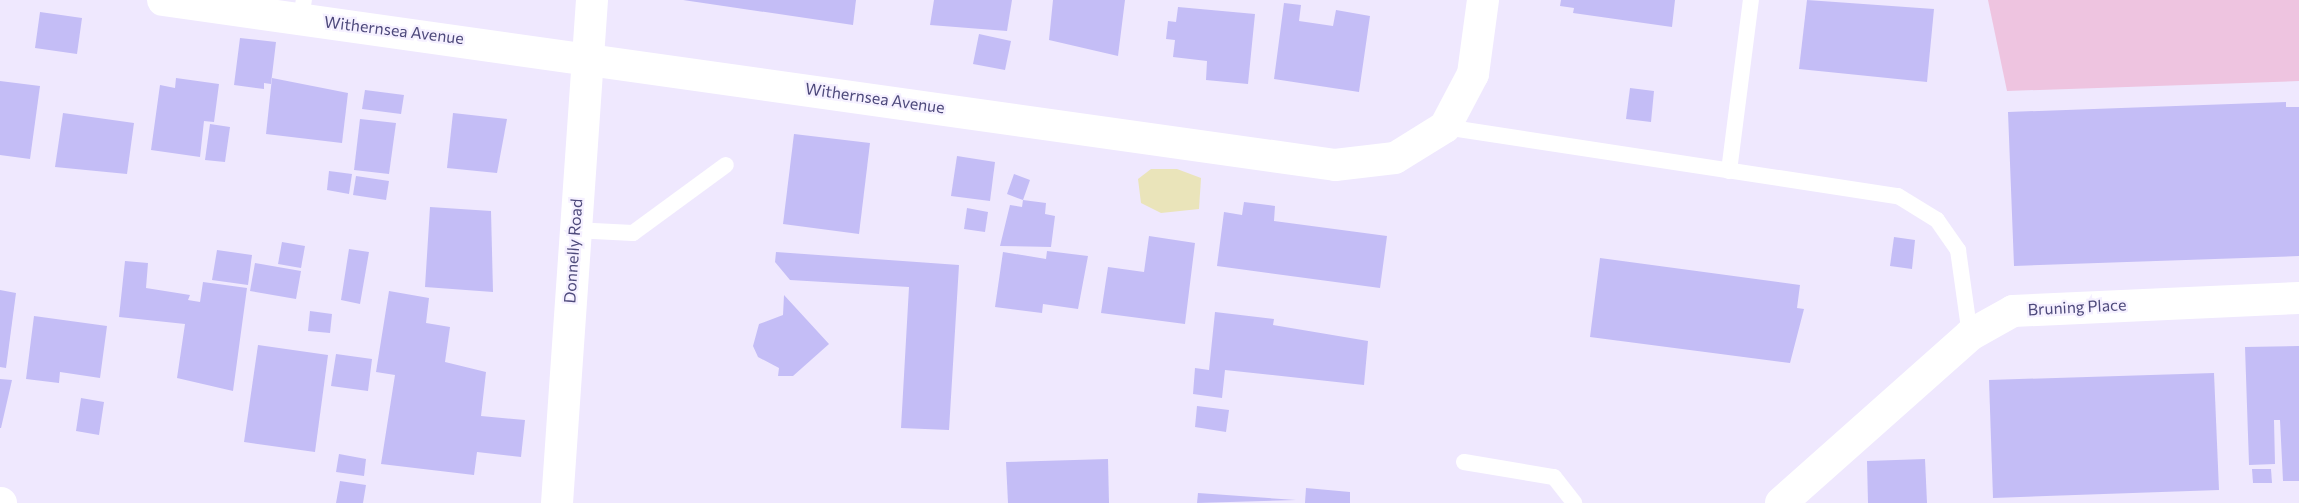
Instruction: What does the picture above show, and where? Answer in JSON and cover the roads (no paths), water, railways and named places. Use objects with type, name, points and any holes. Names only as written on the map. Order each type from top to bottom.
[{"type":"street","name":"Withernsea Avenue","points":[[163,0],[302,9],[585,55],[1335,165],[1395,158],[1445,127]]},
{"type":"street","name":"Donnelly Road","points":[[557,503],[585,55],[592,0]]},
{"type":"street","points":[[1445,127],[1473,74],[1483,0]]},
{"type":"street","name":"Bruning Place","points":[[1781,503],[1971,335],[2013,311],[2299,298]]},
{"type":"lane","points":[[1730,171],[1751,0]]},
{"type":"lane","points":[[1445,127],[1898,196],[1918,205],[1937,220],[1958,250],[1971,335]]},
{"type":"lane","points":[[574,230],[633,233],[726,165]]},
{"type":"lane","points":[[1464,462],[1554,477],[1574,503]]}]
